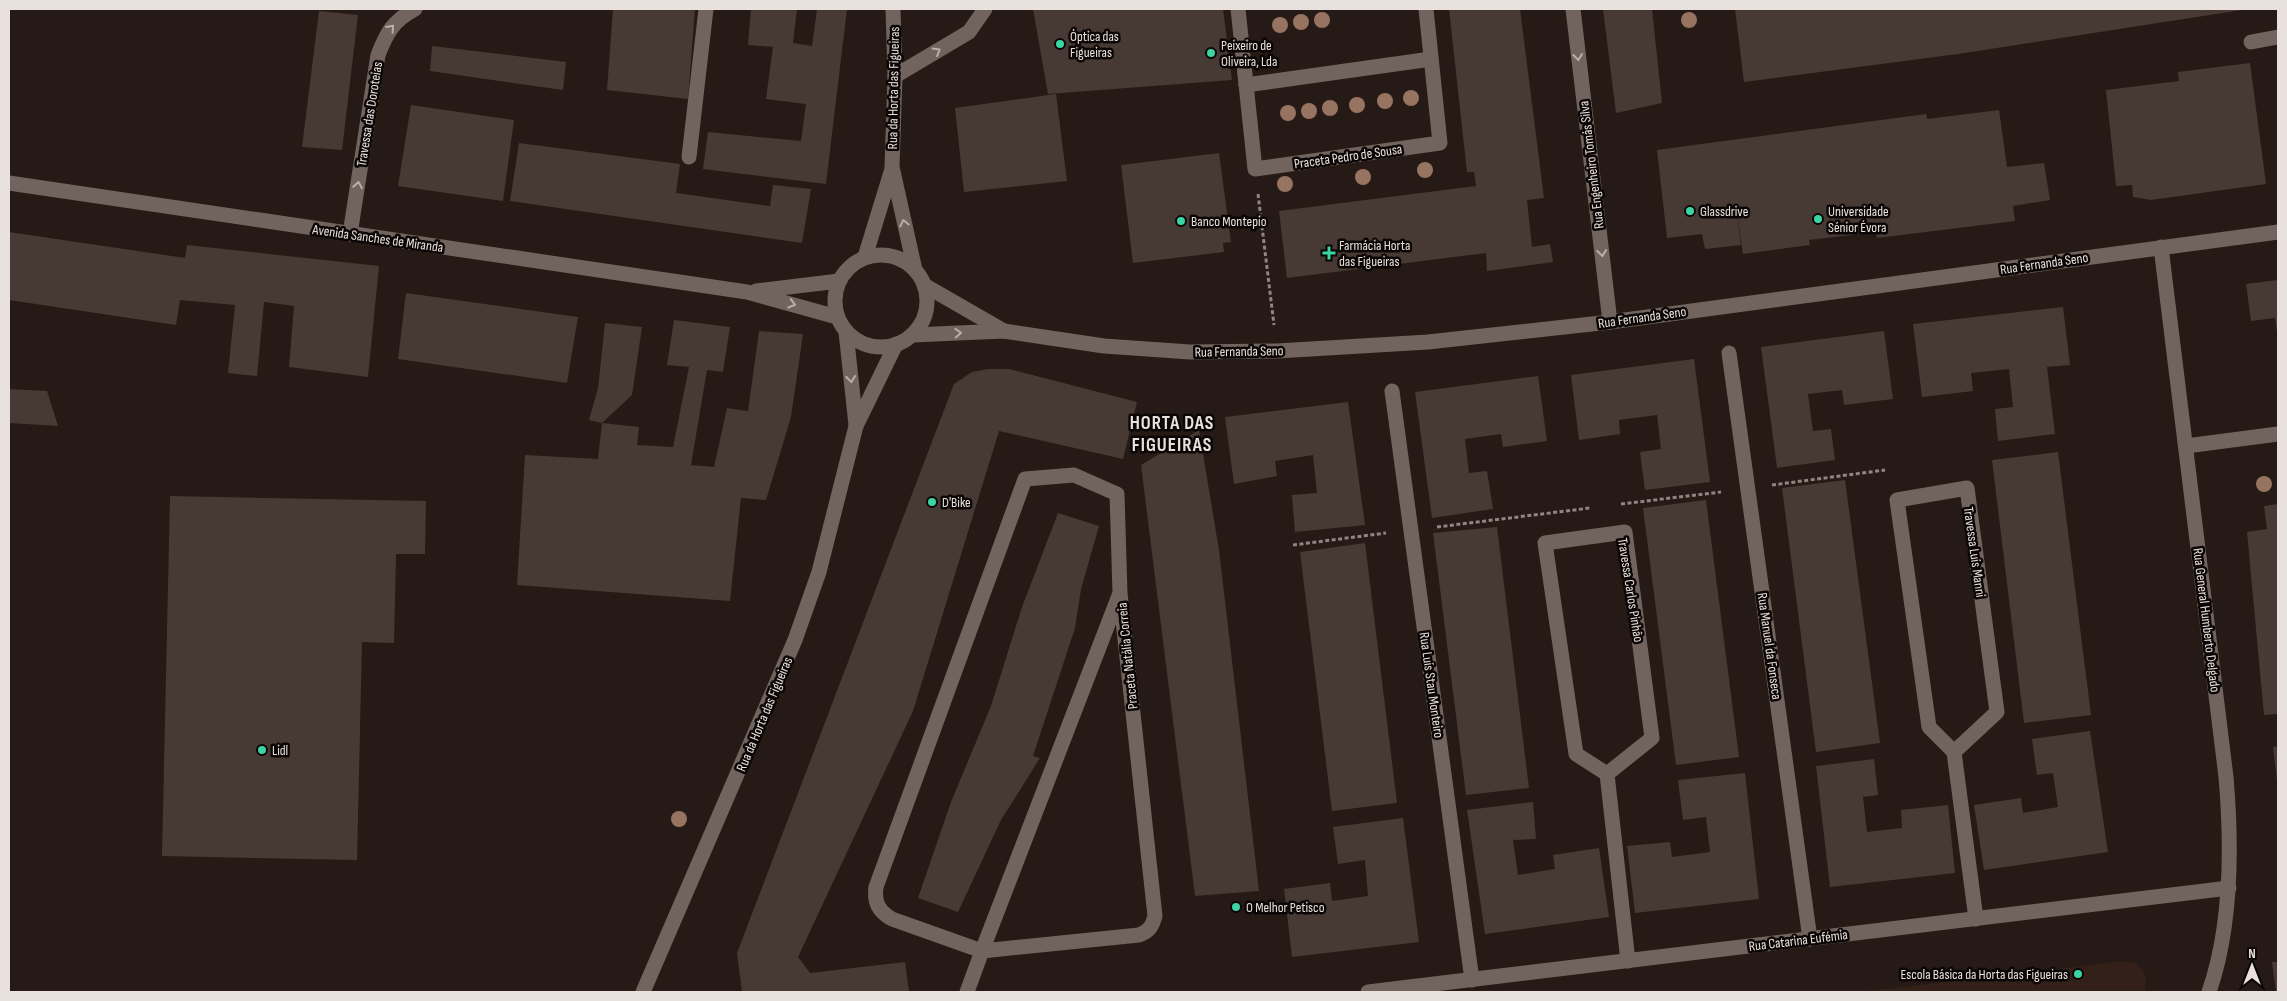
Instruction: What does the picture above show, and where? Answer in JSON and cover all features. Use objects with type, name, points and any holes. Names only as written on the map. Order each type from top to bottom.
[{"type":"street","name":"Travessa das Doroteias","points":[[350,234],[378,55],[387,32],[405,14],[415,9]]},
{"type":"street","points":[[689,157],[706,9]]},
{"type":"street","name":"Rua da Horta das Figueiras","points":[[893,9],[895,76],[892,167],[915,270]]},
{"type":"street","points":[[895,76],[969,32],[985,9]]},
{"type":"street","points":[[1238,9],[1255,169]]},
{"type":"street","name":"Praceta Pedro de Sousa","points":[[1255,169],[1440,143],[1426,9]]},
{"type":"street","name":"Rua Engenheiro Tomás Silva","points":[[1573,9],[1610,322]]},
{"type":"street","points":[[2251,42],[2278,38]]},
{"type":"street","points":[[1246,85],[1431,59]]},
{"type":"street","name":"Rua da Horta das Figueiras","points":[[865,257],[892,167]]},
{"type":"street","name":"Avenida Sanches de Miranda","points":[[9,183],[747,292],[837,317]]},
{"type":"street","name":"Rua Fernanda Seno","points":[[912,335],[1004,331],[1104,346],[1180,352],[1277,351],[1428,342],[1610,322],[2278,232]]},
{"type":"street","name":"Rua General Humberto Delgado","points":[[2161,247],[2226,777],[2230,830],[2229,888],[2222,933],[2209,992]]},
{"type":"street","points":[[883,255],[900,259],[915,270],[924,285],[927,303],[923,321],[912,335],[896,344],[878,347],[861,342],[846,332],[837,317],[834,299],[839,281],[850,267],[865,257],[883,255]]},
{"type":"street","name":"Avenida Sanches de Miranda","points":[[747,292],[839,281]]},
{"type":"street","name":"Rua Fernanda Seno","points":[[924,285],[1004,331]]},
{"type":"street","name":"Rua da Horta das Figueiras","points":[[846,332],[856,426]]},
{"type":"street","name":"Rua da Horta das Figueiras","points":[[643,992],[795,640],[819,572],[856,426],[896,344]]},
{"type":"street","name":"Rua Manuel da Fonseca","points":[[1729,354],[1810,939]]},
{"type":"street","name":"Rua Luís Stau Monteiro","points":[[1392,391],[1472,980]]},
{"type":"street","points":[[2186,446],[2278,434]]},
{"type":"street","points":[[982,951],[892,919],[883,914],[877,906],[875,896],[876,887],[1025,479],[1074,474],[1117,494],[1120,593]]},
{"type":"street","name":"Travessa Luís Manni","points":[[1967,488],[1997,712],[1954,752],[1929,726],[1897,500],[1967,488]]},
{"type":"street","name":"Travessa Carlos Pinhão","points":[[1624,532],[1652,738],[1607,774],[1576,754],[1545,543],[1624,532]]},
{"type":"street","name":"Praceta Natália Correia","points":[[982,951],[1139,936],[1148,932],[1153,925],[1155,916],[1120,593]]},
{"type":"street","name":"Praceta Natália Correia","points":[[967,992],[1120,593]]},
{"type":"street","points":[[1954,752],[1976,919]]},
{"type":"street","points":[[1607,774],[1628,960]]},
{"type":"street","name":"Rua Catarina Eufémia","points":[[1368,992],[2229,888]]},
{"type":"path","points":[[1255,169],[1277,351]]},
{"type":"path","points":[[1619,504],[1884,470]]},
{"type":"path","points":[[1293,545],[1599,507]]},
{"type":"shaded area","name":"Escola Básica da Horta das Figueiras","points":[[2124,961],[2135,963],[2143,970],[2146,978],[2145,992],[1862,992]]},
{"type":"building","points":[[613,9],[695,9],[688,99],[607,90]]},
{"type":"building","points":[[751,9],[797,9],[793,43],[812,46],[817,9],[847,9],[826,184],[703,169],[708,132],[801,141],[806,104],[766,99],[773,47],[748,45]]},
{"type":"building","points":[[1033,9],[1223,9],[1232,80],[1048,94]]},
{"type":"building","points":[[1449,9],[1520,9],[1544,198],[1527,200],[1532,247],[1550,244],[1553,262],[1487,271],[1486,253],[1287,278],[1279,211],[1476,186],[1474,172],[1467,172]]},
{"type":"building","points":[[1603,9],[1652,9],[1662,103],[1616,113]]},
{"type":"building","points":[[1735,9],[2242,10],[1958,54],[1744,82]]},
{"type":"building","points":[[319,11],[358,15],[342,150],[302,147]]},
{"type":"building","points":[[432,46],[566,62],[563,90],[430,71]]},
{"type":"building","points":[[2250,63],[2266,184],[2151,200],[2133,197],[2132,185],[2116,186],[2106,90],[2179,81],[2178,72]]},
{"type":"building","points":[[1056,94],[1067,181],[964,192],[955,108]]},
{"type":"building","points":[[411,105],[514,120],[503,201],[398,186]]},
{"type":"building","points":[[1999,110],[2007,167],[2044,163],[2050,200],[2013,206],[2015,221],[1877,238],[1876,232],[1809,240],[1810,245],[1743,254],[1736,205],[1741,245],[1705,249],[1702,234],[1667,238],[1657,150],[1926,114],[1927,119]]},
{"type":"building","points":[[519,143],[680,164],[676,193],[770,206],[773,185],[811,189],[802,243],[510,201]]},
{"type":"building","points":[[1219,153],[1231,242],[1223,243],[1224,252],[1133,263],[1121,165]]},
{"type":"building","points":[[9,232],[185,258],[187,245],[379,266],[368,377],[289,367],[294,306],[264,302],[257,376],[228,373],[235,305],[180,300],[176,325],[9,300]]},
{"type":"building","points":[[2278,280],[2277,332],[2275,318],[2251,321],[2246,284]]},
{"type":"building","points":[[406,293],[578,317],[567,383],[398,359]]},
{"type":"building","points":[[2063,307],[2070,365],[2047,367],[2055,434],[1998,441],[1995,409],[2013,407],[2009,369],[1971,373],[1973,391],[1922,397],[1913,324]]},
{"type":"building","points":[[674,320],[730,327],[723,372],[707,370],[691,465],[714,467],[727,408],[748,411],[759,331],[803,334],[791,417],[766,500],[741,498],[730,601],[517,585],[525,455],[598,459],[602,423],[639,427],[637,445],[673,447],[689,367],[667,365]]},
{"type":"building","points":[[605,323],[642,327],[632,395],[602,423],[589,420],[598,388]]},
{"type":"building","points":[[1884,331],[1893,399],[1844,405],[1842,390],[1808,394],[1813,431],[1831,429],[1835,460],[1777,468],[1761,347]]},
{"type":"building","points":[[1694,359],[1710,482],[1645,490],[1640,452],[1661,449],[1657,415],[1619,420],[1620,434],[1579,440],[1571,375]]},
{"type":"building","points":[[988,369],[1009,369],[1137,402],[1123,459],[999,431],[913,711],[798,957],[810,973],[905,962],[909,992],[742,992],[737,953],[954,384],[972,372]]},
{"type":"building","points":[[1538,376],[1547,441],[1503,447],[1501,434],[1465,439],[1469,473],[1487,471],[1493,509],[1432,518],[1415,392]]},
{"type":"building","points":[[9,389],[47,391],[58,426],[9,423]]},
{"type":"building","points":[[1348,402],[1365,525],[1295,532],[1292,495],[1317,493],[1313,455],[1275,461],[1277,476],[1234,484],[1225,417]]},
{"type":"building","points":[[1199,430],[1219,550],[1259,891],[1195,896],[1141,465]]},
{"type":"building","points":[[2058,452],[2091,715],[2024,723],[1992,460]]},
{"type":"building","points":[[1845,480],[1880,743],[1816,752],[1782,488]]},
{"type":"building","name":"Lidl","points":[[170,496],[426,501],[425,554],[396,554],[394,643],[362,642],[357,860],[162,856]]},
{"type":"building","points":[[1706,500],[1739,757],[1676,765],[1643,508]]},
{"type":"building","points":[[2278,504],[2278,714],[2264,715],[2247,532],[2267,529],[2264,506]]},
{"type":"building","points":[[1058,513],[1099,526],[1081,589],[1075,628],[1033,756],[1040,758],[1001,820],[958,912],[918,898],[951,802],[991,706],[1022,607]]},
{"type":"building","points":[[1497,527],[1529,788],[1466,795],[1433,533]]},
{"type":"building","points":[[1365,543],[1397,803],[1332,811],[1300,552]]},
{"type":"building","points":[[2090,731],[2108,852],[1984,870],[1974,805],[2021,798],[2023,813],[2058,807],[2053,773],[2037,775],[2032,739]]},
{"type":"building","points":[[2278,746],[2278,781],[2277,781],[2273,747]]},
{"type":"building","points":[[1874,759],[1878,795],[1863,797],[1867,832],[1902,828],[1901,810],[1948,805],[1955,873],[1830,887],[1816,766]]},
{"type":"building","points":[[1745,773],[1759,899],[1635,913],[1627,846],[1670,842],[1672,857],[1710,852],[1706,817],[1683,820],[1678,780]]},
{"type":"building","points":[[1533,802],[1536,839],[1513,840],[1518,875],[1555,869],[1553,855],[1599,848],[1609,917],[1485,934],[1467,810]]},
{"type":"building","points":[[1403,818],[1419,942],[1292,957],[1284,889],[1330,883],[1332,901],[1368,896],[1365,860],[1338,864],[1333,827]]},
{"type":"building","points":[[2272,962],[2278,962],[2278,992],[2276,992]]},
{"type":"place","name":"Óptica das Figueiras","points":[[1060,44]]},
{"type":"place","name":"Peixeiro de Oliveira, Lda","points":[[1211,53]]},
{"type":"place","name":"Glassdrive","points":[[1690,211]]},
{"type":"place","name":"Universidade Sénior Évora","points":[[1818,219]]},
{"type":"place","name":"Banco Montepio","points":[[1181,221]]},
{"type":"place","name":"Farmácia Horta das Figueiras","points":[[1329,253]]},
{"type":"place","name":"D'Bike","points":[[932,502]]},
{"type":"place","name":"Lidl","points":[[262,750]]},
{"type":"place","name":"O Melhor Petisco","points":[[1236,907]]},
{"type":"place","name":"Escola Básica da Horta das Figueiras","points":[[2078,974]]},
{"type":"district","name":"HORTA DAS FIGUEIRAS","points":[[1172,433]]}]
